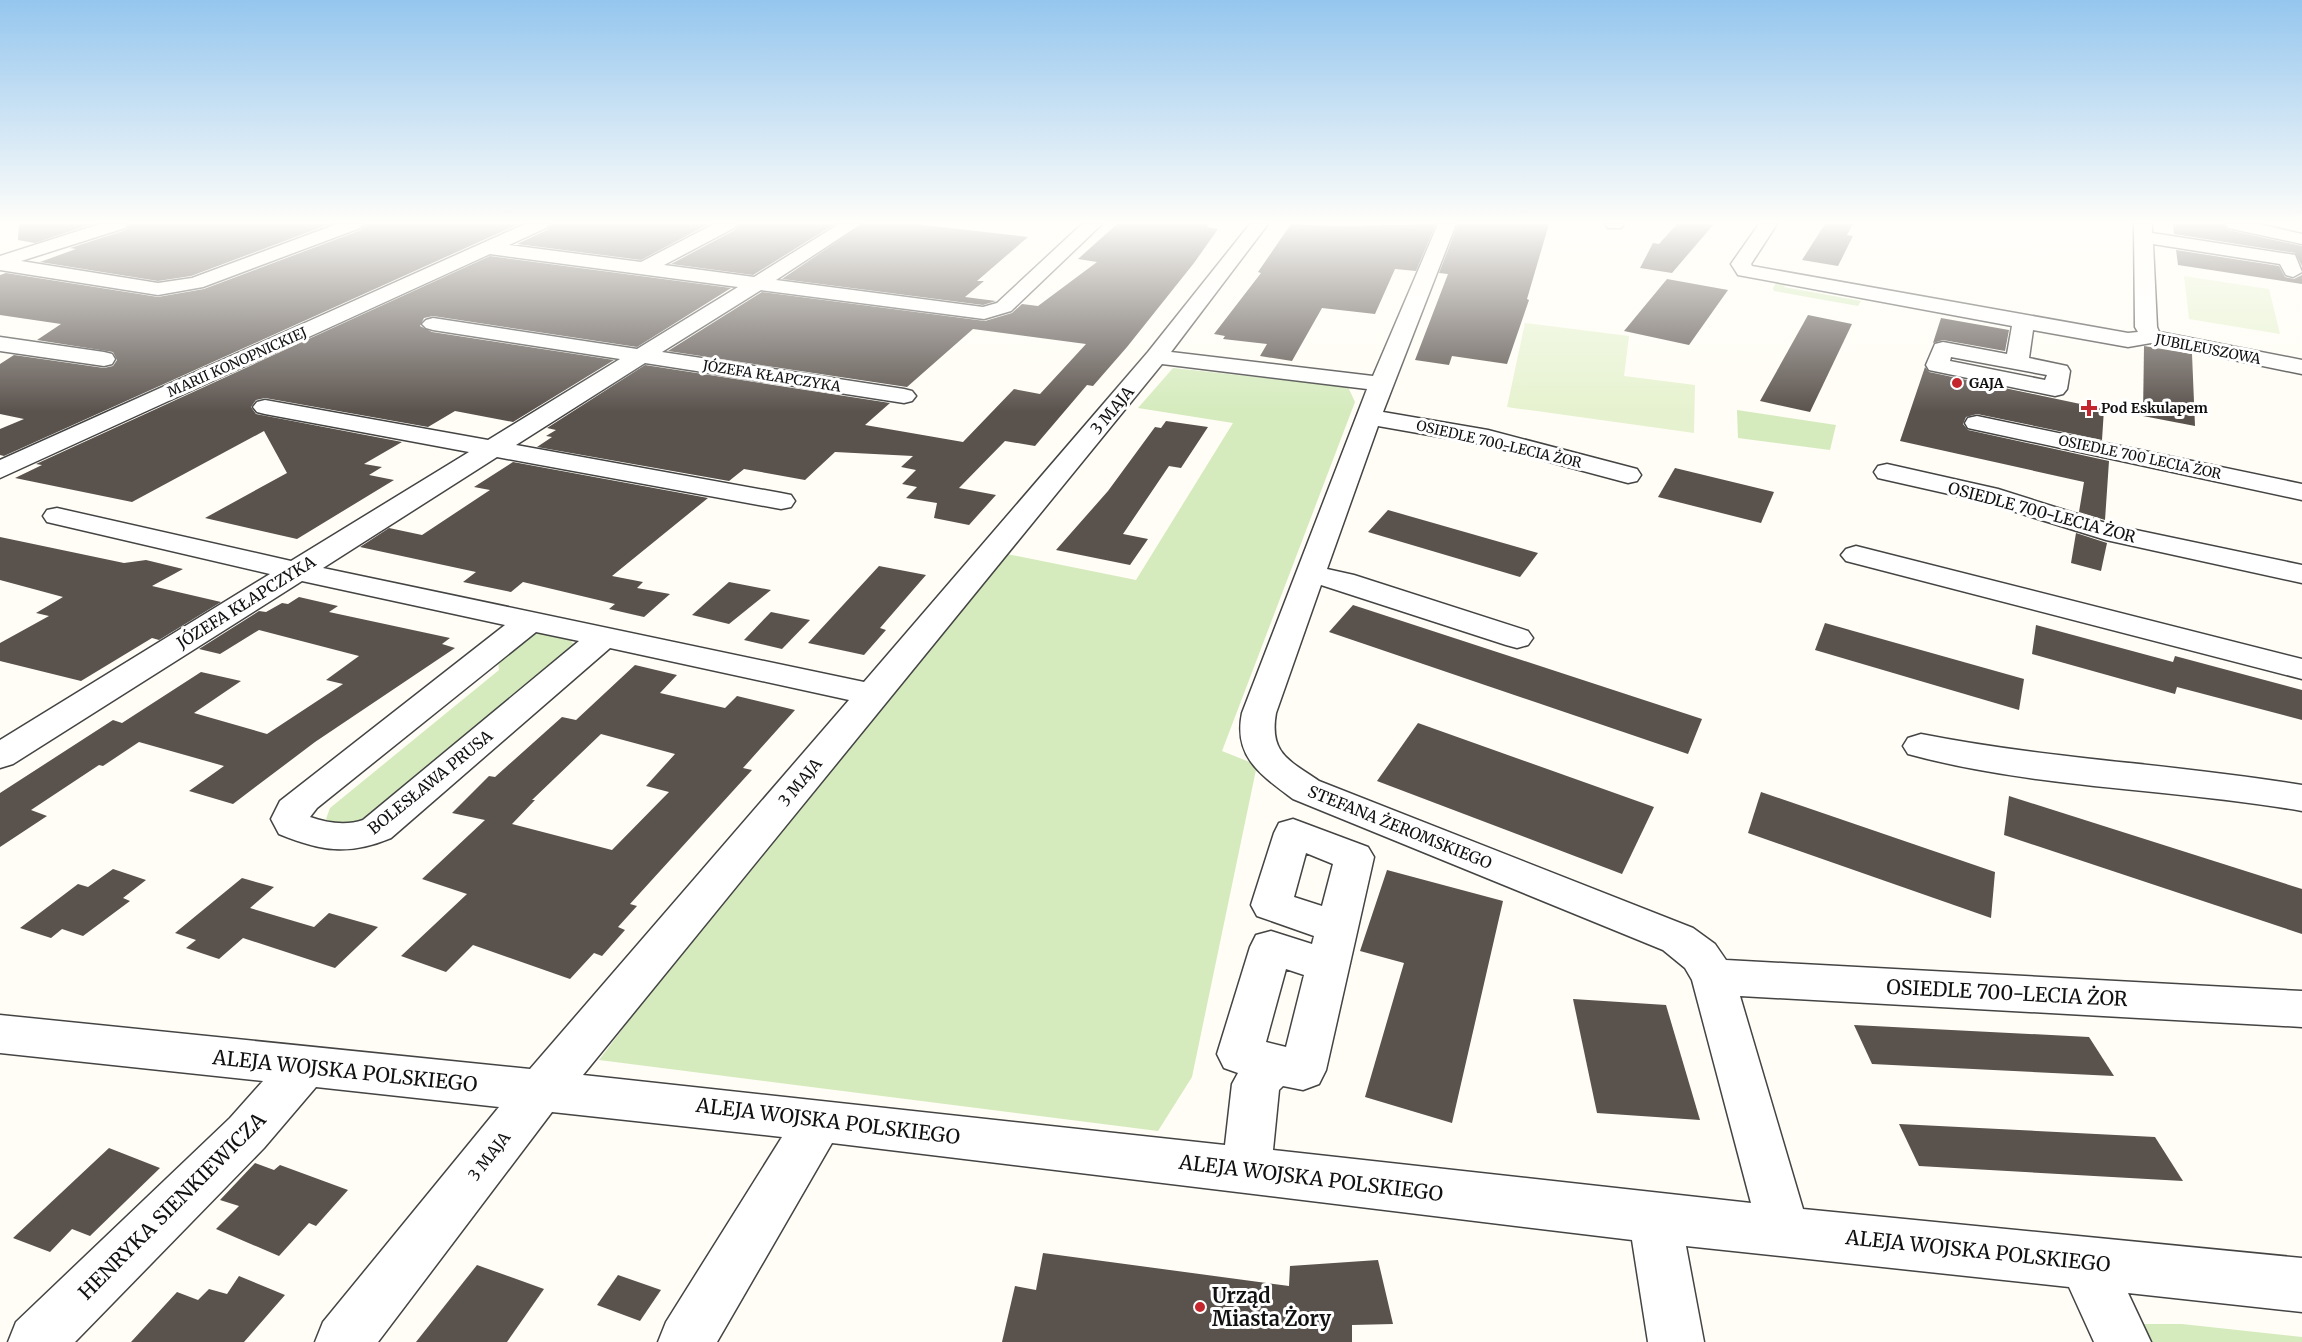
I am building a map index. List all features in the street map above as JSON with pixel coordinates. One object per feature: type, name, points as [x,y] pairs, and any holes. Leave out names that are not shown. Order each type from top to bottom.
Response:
[{"type":"street","points":[[144,287],[158,289],[176,287]]},
{"type":"street","name":"MARII KONOPNICKIEJ","points":[[0,470],[403,287]]},
{"type":"street","name":"JÓZEFA KŁAPCZYKA","points":[[8,744],[297,571],[752,287]]},
{"type":"street","points":[[768,287],[973,313],[994,311],[1004,307],[1026,287]]},
{"type":"street","name":"3 MAJA","points":[[343,1342],[540,1092],[1156,357],[1210,287]]},
{"type":"street","name":"STEFANA ŻEROMSKIEGO","points":[[1421,287],[1368,417],[1259,713],[1256,733],[1261,749],[1273,766],[1306,790],[1678,939],[1700,956],[1713,977],[1784,1231]]},
{"type":"street","name":"JUBILEUSZOWA","points":[[1830,287],[2120,339],[2151,337],[2302,367]]},
{"type":"street","points":[[2145,287],[2146,327],[2151,337]]},
{"type":"street","points":[[2017,363],[2023,322]]},
{"type":"street","name":"JÓZEFA KŁAPCZYKA","points":[[433,324],[904,396]]},
{"type":"street","points":[[0,344],[104,359]]},
{"type":"street","points":[[1156,357],[1381,384]]},
{"type":"street","points":[[265,407],[781,501]]},
{"type":"street","name":"OSIEDLE 700-LECIA ŻOR","points":[[1368,417],[1488,438],[1628,475]]},
{"type":"street","name":"OSIEDLE 700 LECIA ŻOR","points":[[1977,423],[2302,492]]},
{"type":"street","name":"OSIEDLE 700-LECIA ŻOR","points":[[1887,472],[1988,495],[2106,532],[2302,574]]},
{"type":"street","points":[[57,516],[297,571],[874,695]]},
{"type":"street","points":[[1856,555],[2302,669]]},
{"type":"street","points":[[1311,574],[1343,581],[1517,638]]},
{"type":"street","name":"BOLESŁAWA PRUSA","points":[[530,621],[304,800],[293,810],[290,819],[293,825],[331,838],[355,837],[376,829],[603,637]]},
{"type":"street","points":[[1921,746],[1974,758],[2129,775],[2302,798]]},
{"type":"street","points":[[1271,947],[1332,947],[1303,1070],[1273,1064],[1240,1054],[1271,947]]},
{"type":"street","name":"OSIEDLE 700-LECIA ŻOR","points":[[1713,977],[2302,1009]]},
{"type":"street","name":"ALEJA WOJSKA POLSKIEGO","points":[[0,1034],[540,1092],[613,1097],[1655,1218],[2302,1285]]},
{"type":"street","points":[[1245,1171],[1253,1125],[1256,1084],[1273,1064]]},
{"type":"street","name":"HENRYKA SIENKIEWICZA","points":[[36,1342],[247,1133],[305,1067]]},
{"type":"street","points":[[686,1342],[819,1120]]},
{"type":"street","points":[[1655,1218],[1676,1342]]},
{"type":"street","points":[[2085,1262],[2123,1342]]},
{"type":"green space","points":[[1784,287],[1861,301],[1858,306],[1774,291],[1773,288]]},
{"type":"green space","points":[[2185,287],[2253,287],[2269,289],[2280,334],[2189,319]]},
{"type":"green space","points":[[1525,323],[1629,336],[1624,376],[1695,385],[1694,433],[1507,407]]},
{"type":"green space","points":[[1173,368],[1348,387],[1355,402],[1222,751],[1257,765],[1192,1077],[1158,1131],[599,1060],[814,776],[919,649],[929,650],[1007,554],[1136,580],[1233,423],[1138,408]]},
{"type":"green space","points":[[1737,410],[1836,425],[1830,450],[1738,438]]},
{"type":"green space","points":[[546,632],[565,637],[574,645],[364,825],[328,824],[326,819],[330,808],[499,670],[497,654],[531,634]]},
{"type":"green space","points":[[2134,1324],[2182,1324],[2302,1337],[2302,1342],[2142,1342]]},
{"type":"building","points":[[0,287],[92,287],[158,297],[210,287],[380,287],[4,456],[0,455],[0,429],[24,419],[0,414],[0,364],[14,355],[104,368],[113,366],[117,360],[113,352],[37,340],[61,324],[0,315]]},
{"type":"building","points":[[423,287],[731,288],[637,347],[433,316],[424,318],[420,326],[432,332],[614,360],[513,422],[455,411],[428,427],[265,398],[256,400],[251,407],[256,414],[402,442],[364,464],[382,467],[369,475],[394,480],[297,539],[205,518],[287,473],[264,431],[132,502],[15,478],[42,465],[36,464]]},
{"type":"building","points":[[841,287],[977,287],[965,297],[996,301],[983,305]]},
{"type":"building","points":[[1064,287],[1175,287],[1093,386],[1087,385],[1035,446],[1005,441],[959,488],[996,495],[969,525],[934,518],[937,503],[906,498],[917,487],[902,484],[916,470],[901,467],[913,456],[835,452],[805,480],[744,469],[729,481],[537,447],[552,437],[546,436],[556,430],[547,428],[645,365],[890,403],[865,425],[963,442],[1014,389],[1040,394],[1086,344],[973,329],[907,387],[668,351],[762,292],[985,321],[1012,313],[1022,304],[1038,306]]},
{"type":"building","points":[[1251,287],[1387,287],[1375,314],[1322,308],[1292,361],[1260,356],[1267,344],[1223,339],[1225,336],[1214,334]]},
{"type":"building","points":[[1443,287],[1531,287],[1527,299],[1529,300],[1507,364],[1452,356],[1449,365],[1415,360]]},
{"type":"building","points":[[1661,287],[1709,287],[1728,290],[1689,345],[1624,331]]},
{"type":"building","points":[[1808,315],[1852,324],[1810,412],[1760,401]]},
{"type":"building","points":[[1941,318],[2009,330],[2005,351],[1943,340],[1933,343]]},
{"type":"building","points":[[2144,346],[2192,354],[2195,426],[2143,416]]},
{"type":"building","points":[[1925,367],[1929,372],[2104,409],[2102,440],[1977,414],[1966,417],[1963,424],[1968,430],[2109,461],[2105,520],[2079,512],[2084,482],[1900,441]]},
{"type":"building","points":[[1166,421],[1208,427],[1181,468],[1169,466],[1123,534],[1148,539],[1130,565],[1056,550],[1108,491],[1155,427],[1161,428]]},
{"type":"building","points":[[513,462],[708,498],[612,576],[643,582],[637,588],[670,594],[644,617],[609,609],[615,604],[523,582],[511,592],[463,582],[476,572],[360,547],[389,528],[422,535],[490,490],[474,487]]},
{"type":"building","points":[[1675,468],[1774,492],[1761,523],[1658,497]]},
{"type":"building","points":[[1388,510],[1538,553],[1520,577],[1368,532]]},
{"type":"building","points":[[2076,533],[2107,543],[2101,571],[2071,563]]},
{"type":"building","points":[[0,537],[124,563],[146,560],[183,569],[152,586],[221,602],[159,640],[152,638],[81,681],[0,661],[0,643],[49,616],[36,613],[63,597],[0,580]]},
{"type":"building","points":[[879,566],[926,575],[880,628],[886,630],[864,655],[808,643]]},
{"type":"building","points":[[729,582],[771,590],[729,624],[692,615]]},
{"type":"building","points":[[299,597],[338,606],[329,612],[450,638],[442,644],[455,648],[315,742],[233,804],[189,791],[224,766],[139,742],[103,766],[99,765],[31,810],[47,816],[0,847],[0,793],[113,720],[122,723],[201,672],[241,681],[194,713],[267,734],[343,684],[326,680],[359,656],[259,630],[220,654],[199,649],[259,611],[266,612],[282,603],[288,604]]},
{"type":"building","points":[[1353,605],[1702,719],[1688,754],[1329,632]]},
{"type":"building","points":[[771,612],[810,620],[782,649],[744,640]]},
{"type":"building","points":[[1825,623],[2024,679],[2019,710],[1815,650]]},
{"type":"building","points":[[2036,625],[2173,662],[2175,656],[2302,690],[2302,720],[2177,687],[2175,694],[2032,654]]},
{"type":"building","points":[[635,665],[677,675],[660,693],[725,708],[737,696],[795,710],[743,768],[752,770],[630,904],[637,906],[618,927],[625,930],[602,956],[594,953],[570,979],[473,945],[446,972],[401,956],[467,894],[422,879],[485,820],[452,813],[489,776],[495,777],[562,717],[576,720]],"holes":[[[601,734],[675,754],[646,786],[669,792],[612,850],[512,824],[535,800],[532,800]]]},
{"type":"building","points":[[1418,723],[1654,807],[1622,874],[1377,781]]},
{"type":"building","points":[[1761,792],[1995,872],[1991,918],[1748,833]]},
{"type":"building","points":[[2009,796],[2302,889],[2302,934],[2004,835]]},
{"type":"building","points":[[113,869],[146,880],[123,898],[130,901],[83,936],[62,929],[51,938],[20,928],[78,884],[88,887]]},
{"type":"building","points":[[1387,870],[1503,901],[1452,1123],[1365,1097],[1404,963],[1360,951]]},
{"type":"building","points":[[242,878],[274,887],[250,908],[314,927],[329,913],[378,927],[335,968],[243,938],[219,959],[186,948],[196,940],[175,933]]},
{"type":"building","points":[[1573,999],[1666,1005],[1700,1120],[1597,1113]]},
{"type":"building","points":[[1854,1025],[2089,1037],[2114,1076],[1872,1064]]},
{"type":"building","points":[[1899,1124],[2155,1137],[2183,1181],[1919,1166]]},
{"type":"building","points":[[109,1148],[160,1168],[90,1236],[72,1229],[50,1252],[13,1238]]},
{"type":"building","points":[[255,1163],[274,1170],[280,1165],[348,1190],[316,1226],[309,1223],[279,1256],[216,1229],[239,1206],[220,1200]]},
{"type":"building","name":"Urząd Miasta Żory","points":[[1043,1253],[1289,1286],[1290,1266],[1378,1260],[1393,1324],[1352,1325],[1352,1342],[1002,1342],[1015,1286],[1036,1290]]},
{"type":"building","points":[[477,1265],[544,1289],[507,1342],[416,1342]]},
{"type":"building","points":[[618,1275],[661,1290],[640,1321],[597,1305]]},
{"type":"building","points":[[239,1276],[285,1295],[244,1342],[131,1342],[177,1292],[198,1300],[209,1289],[227,1294]]},
{"type":"place","name":"GAJA","points":[[1957,383]]},
{"type":"place","name":"Pod Eskulapem","points":[[2089,408]]},
{"type":"place","name":"Urząd Miasta Żory","points":[[1200,1307]]}]
